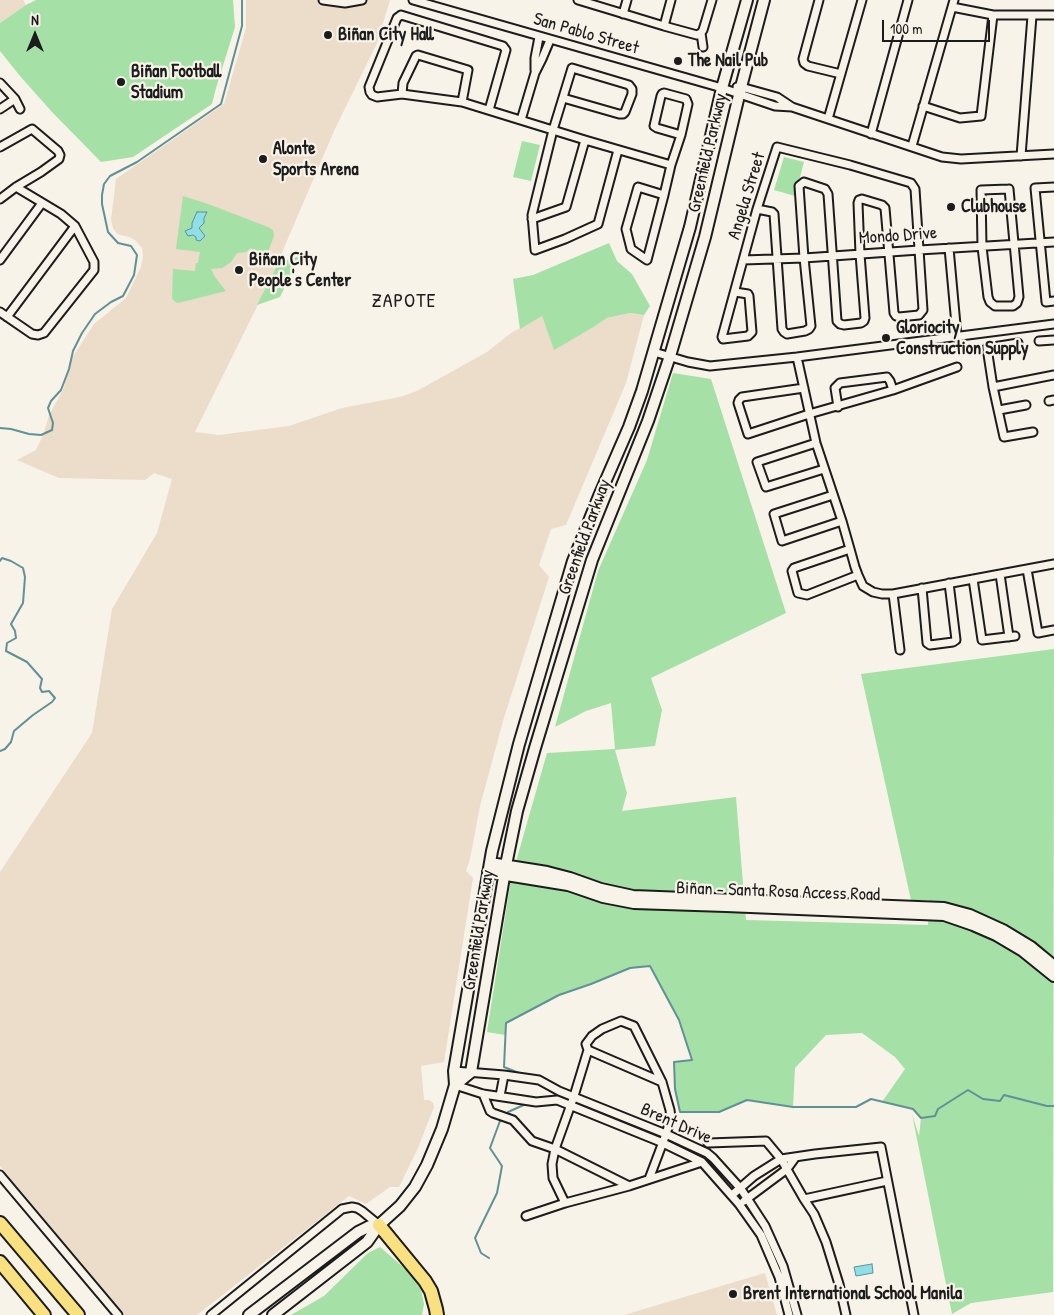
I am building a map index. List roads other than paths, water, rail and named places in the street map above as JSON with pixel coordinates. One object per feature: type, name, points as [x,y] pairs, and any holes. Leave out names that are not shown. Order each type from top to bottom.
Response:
[{"type":"highway","points":[[0,1223],[78,1315]]},
{"type":"highway","points":[[379,1225],[431,1291],[437,1315]]},
{"type":"highway","points":[[0,1262],[44,1315]]},
{"type":"highway","points":[[428,1315],[431,1308],[431,1291]]},
{"type":"main road","name":"Greenfield Parkway","points":[[273,1315],[367,1242],[379,1225],[408,1197],[421,1177],[440,1135],[455,1085],[454,1071],[489,868],[519,744],[573,561],[642,391],[654,352],[690,227],[722,88],[747,0]]},
{"type":"main road","name":"Greenfield Parkway","points":[[471,1072],[505,870],[517,811],[534,748],[592,560],[658,395],[670,356],[704,237],[764,0]]},
{"type":"main road","points":[[616,458],[630,464]]},
{"type":"main road","name":"Biñan - Santa Rosa Access Road","points":[[489,868],[547,872],[601,889],[634,896],[944,912],[970,915],[1003,930],[1031,947],[1054,966]]},
{"type":"main road","name":"Biñan - Santa Rosa Access Road","points":[[944,912],[996,935],[1023,952],[1054,976]]},
{"type":"main road","points":[[463,1014],[483,1004]]},
{"type":"main road","points":[[455,1085],[471,1072]]},
{"type":"main road","name":"Greenfield Parkway","points":[[249,1315],[358,1232],[370,1226],[379,1225]]},
{"type":"street","points":[[324,0],[345,3],[362,0]]},
{"type":"street","name":"San Pablo Street","points":[[413,0],[722,88],[740,90],[776,106],[792,106],[942,157],[961,159],[1054,154]]},
{"type":"street","points":[[578,0],[697,35],[701,33]]},
{"type":"street","points":[[623,14],[627,0]]},
{"type":"street","points":[[664,26],[671,0]]},
{"type":"street","points":[[703,47],[701,33],[712,0]]},
{"type":"street","points":[[819,0],[803,59],[804,63],[808,66],[841,74]]},
{"type":"street","points":[[828,119],[862,0]]},
{"type":"street","points":[[871,134],[908,0]]},
{"type":"street","points":[[912,146],[953,4],[993,14],[1054,15]]},
{"type":"street","points":[[923,106],[960,118],[981,116],[993,14]]},
{"type":"street","points":[[490,110],[506,50],[503,46],[401,15],[397,18],[369,87],[372,95],[377,97],[402,94],[462,102],[672,165]]},
{"type":"street","points":[[1020,156],[1032,16]]},
{"type":"street","points":[[521,120],[534,73],[539,36]]},
{"type":"street","points":[[534,73],[550,40]]},
{"type":"street","points":[[402,94],[402,83],[418,55],[468,70],[462,102]]},
{"type":"street","points":[[563,98],[623,114],[632,94],[632,89],[629,85],[572,68],[553,130],[532,215],[536,250],[598,224],[618,150]]},
{"type":"street","points":[[0,83],[15,99],[20,109]]},
{"type":"street","points":[[664,194],[638,187],[626,229],[631,249],[647,260],[664,194],[680,135],[688,104],[686,99],[664,93],[661,96],[654,126],[680,135]]},
{"type":"street","points":[[0,109],[15,99]]},
{"type":"street","points":[[0,148],[32,129],[58,150],[60,155],[58,159],[41,172],[0,199]]},
{"type":"street","points":[[532,219],[566,207],[585,140]]},
{"type":"street","name":"Angela Street","points":[[735,292],[748,294],[749,296],[752,332],[748,336],[723,339],[722,337],[757,209],[777,147],[911,183],[915,189],[919,250]]},
{"type":"street","points":[[757,209],[774,214],[782,329],[787,334],[806,331],[811,326],[799,186],[804,182],[827,191],[838,321],[840,324],[861,323],[865,318],[860,254],[859,200],[862,199],[884,206],[894,313],[899,317],[919,315],[924,310],[919,250]]},
{"type":"street","points":[[0,312],[32,334],[44,333],[94,270],[94,262],[75,226],[61,214],[16,187]]},
{"type":"street","points":[[1054,187],[1034,188],[1046,302],[1054,301]]},
{"type":"street","points":[[981,190],[1009,190],[1019,297],[1017,303],[1013,306],[994,306],[990,302],[982,247],[981,190]]},
{"type":"street","points":[[0,260],[42,203]]},
{"type":"street","points":[[7,317],[75,226]]},
{"type":"street","name":"Mondo Drive","points":[[743,260],[804,258],[1054,242]]},
{"type":"street","points":[[950,248],[957,336]]},
{"type":"street","points":[[654,352],[710,366],[797,357],[1054,324]]},
{"type":"street","points":[[1039,341],[1054,340]]},
{"type":"street","points":[[1018,343],[987,348],[993,388],[1004,437],[1033,432]]},
{"type":"street","points":[[797,357],[816,443],[858,575],[864,586],[872,592],[893,594],[1054,564]]},
{"type":"street","points":[[804,388],[742,397],[738,403],[748,434],[893,390],[958,367]]},
{"type":"street","points":[[993,388],[1054,375]]},
{"type":"street","points":[[838,407],[835,388],[840,383],[887,377],[893,390]]},
{"type":"street","points":[[998,410],[1026,405]]},
{"type":"street","points":[[816,443],[757,462],[766,487],[824,469]]},
{"type":"street","points":[[833,495],[774,514],[782,541],[842,522]]},
{"type":"street","points":[[850,549],[794,568],[792,571],[798,593],[807,595],[858,575]]},
{"type":"street","points":[[1027,570],[1038,633],[1054,630]]},
{"type":"street","points":[[974,579],[982,640],[1012,636],[1000,574]]},
{"type":"street","points":[[922,588],[927,643],[930,645],[953,642],[956,640],[949,583]]},
{"type":"street","points":[[893,594],[900,650]]},
{"type":"street","points":[[565,1203],[553,1178],[552,1164],[555,1149],[588,1050],[586,1044],[592,1036],[602,1029],[622,1021],[634,1026],[662,1082],[670,1110],[671,1118],[649,1179]]},
{"type":"street","points":[[588,1050],[662,1082]]},
{"type":"street","name":"Brent Drive","points":[[454,1071],[539,1080],[559,1091],[666,1134],[713,1158],[741,1189],[764,1226],[783,1266],[792,1312]]},
{"type":"street","points":[[500,1096],[504,1075]]},
{"type":"street","name":"Brent Drive","points":[[455,1085],[483,1094],[536,1102],[556,1100],[663,1143],[702,1162],[732,1195],[761,1235],[792,1312]]},
{"type":"street","points":[[483,1094],[490,1111],[514,1120],[532,1141],[555,1149],[629,1186]]},
{"type":"street","points":[[708,1143],[766,1142],[781,1159],[814,1214],[826,1242],[846,1315]]},
{"type":"street","points":[[732,1195],[754,1176],[781,1159],[881,1147],[914,1315]]},
{"type":"street","points":[[739,1204],[787,1169],[795,1158]]},
{"type":"street","points":[[526,1216],[565,1203],[629,1186],[702,1162]]},
{"type":"street","points":[[0,1175],[118,1315]]},
{"type":"street","points":[[804,1199],[887,1181]]},
{"type":"street","points":[[211,1315],[342,1209],[357,1208],[379,1225]]},
{"type":"water","points":[[197,212],[207,212],[204,223],[199,228],[205,236],[200,241],[196,240],[196,237],[193,235],[188,236],[185,231],[192,228]]},
{"type":"water","points":[[872,1264],[873,1273],[856,1276],[854,1267]]},
{"type":"waterway","points":[[0,428],[41,435],[52,430],[53,423],[48,408],[51,401],[61,390],[73,351],[82,333],[95,314],[123,296],[134,275],[137,255],[131,246],[118,243],[108,232],[102,204],[104,184],[110,176],[137,162],[221,104],[242,26],[242,0]]},
{"type":"waterway","points":[[0,561],[2,558],[23,568],[25,577],[23,603],[11,624],[16,638],[7,643],[6,651],[27,662],[42,679],[40,688],[42,692],[49,691],[55,698],[14,731],[11,742],[5,749],[0,751]]},
{"type":"waterway","points":[[524,1075],[504,1067],[506,1023],[559,995],[630,968],[650,966],[679,1020],[692,1060],[674,1062],[675,1089],[680,1112],[719,1112],[747,1100],[793,1107],[856,1107],[871,1099],[913,1109],[921,1118],[935,1116],[938,1109],[968,1090],[983,1099],[1000,1101],[1004,1095],[1047,1106],[1054,1106]]},
{"type":"waterway","points":[[508,1112],[526,1104]]},
{"type":"waterway","points":[[489,1258],[481,1253],[475,1238],[497,1193],[502,1166],[490,1148],[500,1121]]},
{"type":"place","name":"Biñan City Hall","points":[[328,35]]},
{"type":"place","name":"The Nail Pub","points":[[678,61]]},
{"type":"place","name":"Biñan Football Stadium","points":[[121,82]]},
{"type":"place","name":"Alonte Sports Arena","points":[[263,159]]},
{"type":"place","name":"Clubhouse","points":[[951,207]]},
{"type":"place","name":"Biñan City People's Center","points":[[239,270]]},
{"type":"place","name":"Gloriocity Construction Supply","points":[[886,338]]},
{"type":"place","name":"Brent International School Manila","points":[[733,1294]]},
{"type":"district","name":"ZAPOTE","points":[[404,302]]}]
